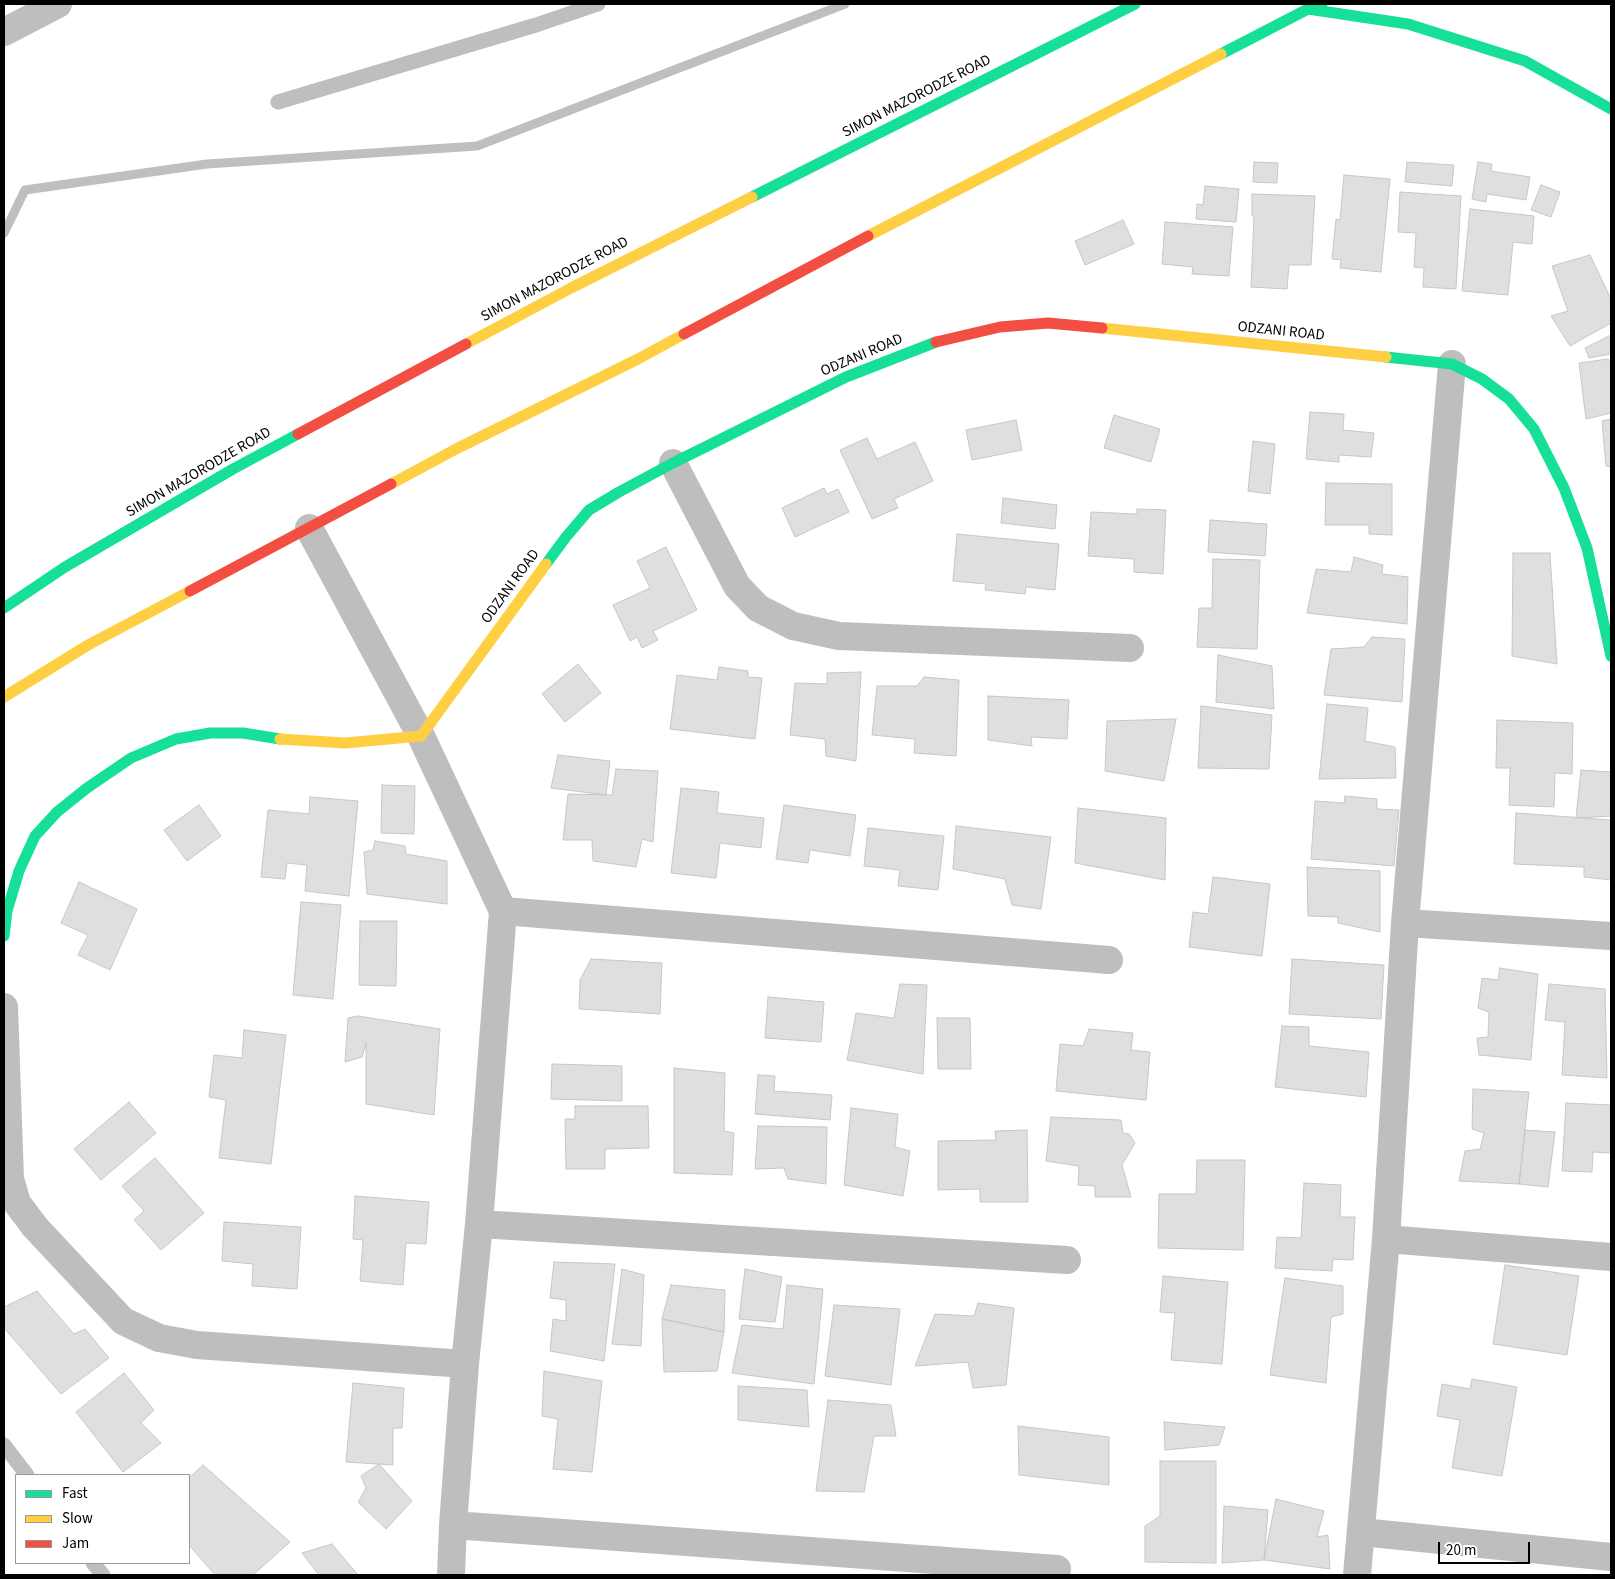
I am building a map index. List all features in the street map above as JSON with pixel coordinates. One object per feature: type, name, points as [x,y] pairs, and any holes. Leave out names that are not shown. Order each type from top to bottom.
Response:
[{"type":"main road","name":"SIMON MAZORODZE ROAD","points":[[4,608],[65,567],[233,470],[571,288],[1135,4]]},
{"type":"main road","points":[[4,697],[88,645],[456,449],[638,359],[807,267],[1308,8],[1322,4]]},
{"type":"main road","points":[[1308,8],[1408,24],[1525,61],[1611,110]]},
{"type":"main road","name":"ODZANI ROAD","points":[[421,736],[566,536],[589,510],[673,463],[846,377],[938,341],[1000,327],[1048,323],[1452,364]]},
{"type":"main road","points":[[1452,364],[1482,379],[1509,399],[1534,429],[1564,488],[1588,548],[1611,656]]},
{"type":"main road","points":[[4,936],[5,912],[19,871],[35,836],[57,812],[87,788],[131,758],[176,739],[210,732],[243,733],[291,741],[345,743],[421,736]]},
{"type":"street","points":[[4,32],[58,4]]},
{"type":"street","points":[[1357,1575],[1386,1238],[1405,923],[1452,364]]},
{"type":"street","points":[[673,463],[737,586],[758,608],[793,626],[839,636],[1130,648]]},
{"type":"street","points":[[309,528],[421,736],[503,911],[479,1224],[465,1364],[453,1525],[452,1575]]},
{"type":"street","points":[[503,911],[1109,960]]},
{"type":"street","points":[[1405,923],[1611,936]]},
{"type":"street","points":[[4,1007],[10,1179],[18,1203],[35,1227],[123,1321],[159,1338],[197,1345],[465,1364]]},
{"type":"street","points":[[479,1224],[1067,1260]]},
{"type":"street","points":[[1386,1238],[1611,1257]]},
{"type":"street","points":[[453,1525],[1056,1569]]},
{"type":"street","points":[[1361,1532],[1611,1557]]},
{"type":"lane","points":[[278,102],[536,25],[598,4]]},
{"type":"lane","points":[[4,1445],[26,1474]]},
{"type":"lane","points":[[94,1564],[103,1575]]},
{"type":"building","points":[[1254,162],[1278,163],[1277,183],[1253,182]]},
{"type":"building","points":[[1407,162],[1454,165],[1452,186],[1405,182]]},
{"type":"building","points":[[1478,162],[1492,164],[1491,171],[1530,177],[1526,200],[1487,194],[1486,202],[1472,199]]},
{"type":"building","points":[[1344,175],[1390,179],[1381,272],[1340,268],[1341,260],[1332,259],[1336,219],[1340,220]]},
{"type":"building","points":[[1541,185],[1560,192],[1551,217],[1531,210]]},
{"type":"building","points":[[1205,186],[1239,189],[1236,222],[1196,219],[1197,204],[1203,205]]},
{"type":"building","points":[[1400,192],[1461,196],[1456,289],[1423,287],[1424,268],[1414,267],[1416,233],[1398,232]]},
{"type":"building","points":[[1252,194],[1315,196],[1311,265],[1289,265],[1287,289],[1251,287],[1254,216],[1252,216]]},
{"type":"building","points":[[1470,209],[1534,216],[1532,244],[1513,242],[1508,295],[1462,291]]},
{"type":"building","points":[[1123,220],[1134,244],[1085,265],[1075,241]]},
{"type":"building","points":[[1165,222],[1233,227],[1229,276],[1192,274],[1193,267],[1162,264]]},
{"type":"building","points":[[1590,255],[1611,299],[1611,323],[1570,346],[1551,316],[1568,311],[1552,266]]},
{"type":"building","points":[[1611,335],[1611,354],[1589,358],[1585,348]]},
{"type":"building","points":[[1608,359],[1611,362],[1611,413],[1586,419],[1579,363]]},
{"type":"building","points":[[1310,412],[1344,414],[1343,430],[1374,433],[1371,457],[1339,455],[1339,462],[1306,459]]},
{"type":"building","points":[[1114,415],[1160,429],[1151,462],[1104,448]]},
{"type":"building","points":[[1611,419],[1611,467],[1606,466],[1602,421]]},
{"type":"building","points":[[1016,420],[1022,450],[972,460],[966,430]]},
{"type":"building","points":[[867,438],[877,459],[915,442],[933,481],[894,499],[898,508],[872,519],[840,450]]},
{"type":"building","points":[[1253,441],[1275,444],[1270,494],[1248,491]]},
{"type":"building","points":[[1326,483],[1392,484],[1392,535],[1369,534],[1369,525],[1325,525]]},
{"type":"building","points":[[824,488],[827,494],[838,489],[849,512],[795,537],[782,508]]},
{"type":"building","points":[[1003,498],[1057,505],[1055,529],[1001,523]]},
{"type":"building","points":[[1137,509],[1166,510],[1163,574],[1134,572],[1134,559],[1088,556],[1091,512],[1137,514]]},
{"type":"building","points":[[1210,520],[1267,524],[1265,556],[1208,552]]},
{"type":"building","points":[[957,534],[1059,544],[1055,590],[1026,587],[1025,594],[985,590],[986,584],[953,581]]},
{"type":"building","points":[[666,547],[697,610],[653,631],[658,640],[642,648],[637,637],[630,641],[613,605],[650,588],[637,561]]},
{"type":"building","points":[[1513,553],[1550,553],[1557,664],[1512,656]]},
{"type":"building","points":[[1354,557],[1383,565],[1382,574],[1408,577],[1407,624],[1307,613],[1316,569],[1351,572]]},
{"type":"building","points":[[1213,559],[1260,560],[1257,649],[1197,647],[1199,608],[1212,608]]},
{"type":"building","points":[[1372,637],[1405,639],[1402,702],[1324,695],[1331,649],[1364,647]]},
{"type":"building","points":[[1218,655],[1272,666],[1274,709],[1216,702]]},
{"type":"building","points":[[578,664],[601,693],[565,722],[542,694]]},
{"type":"building","points":[[719,667],[748,671],[748,677],[762,678],[755,739],[670,729],[677,675],[717,680]]},
{"type":"building","points":[[861,672],[856,761],[826,756],[825,739],[790,735],[795,683],[827,684],[827,673]]},
{"type":"building","points":[[924,677],[959,680],[956,756],[914,753],[915,739],[872,735],[877,686],[917,686]]},
{"type":"building","points":[[988,696],[1069,700],[1067,739],[1031,737],[1032,746],[988,740]]},
{"type":"building","points":[[1327,704],[1368,708],[1365,741],[1395,747],[1396,778],[1319,779]]},
{"type":"building","points":[[1201,706],[1272,715],[1269,769],[1198,768]]},
{"type":"building","points":[[1176,719],[1164,781],[1105,771],[1107,721]]},
{"type":"building","points":[[1497,720],[1573,723],[1572,774],[1555,773],[1554,807],[1509,805],[1510,768],[1496,768]]},
{"type":"building","points":[[558,755],[610,761],[606,795],[551,788]]},
{"type":"building","points":[[616,769],[658,771],[653,842],[642,839],[636,867],[593,861],[592,840],[563,840],[568,794],[612,795]]},
{"type":"building","points":[[1581,770],[1611,772],[1611,816],[1576,818]]},
{"type":"building","points":[[382,785],[415,786],[414,834],[381,833]]},
{"type":"building","points":[[681,788],[719,792],[717,813],[764,818],[761,848],[720,843],[716,878],[671,873]]},
{"type":"building","points":[[1345,796],[1377,799],[1377,809],[1399,810],[1394,866],[1311,859],[1315,801],[1344,803]]},
{"type":"building","points":[[310,797],[358,801],[349,896],[305,891],[307,865],[287,863],[285,879],[261,877],[268,810],[309,814]]},
{"type":"building","points":[[199,805],[221,836],[187,861],[164,830]]},
{"type":"building","points":[[784,805],[856,815],[850,856],[810,850],[808,863],[776,859]]},
{"type":"building","points":[[1078,808],[1166,818],[1165,880],[1075,863]]},
{"type":"building","points":[[1516,813],[1611,820],[1611,880],[1584,877],[1584,867],[1514,864]]},
{"type":"building","points":[[956,826],[1051,837],[1041,909],[1012,905],[1005,879],[953,869]]},
{"type":"building","points":[[868,828],[944,836],[938,890],[898,886],[900,870],[864,866]]},
{"type":"building","points":[[375,841],[405,846],[406,854],[447,861],[447,904],[367,894],[364,852],[373,850]]},
{"type":"building","points":[[1307,867],[1380,871],[1380,932],[1338,923],[1338,917],[1308,916]]},
{"type":"building","points":[[1213,877],[1270,884],[1262,956],[1189,947],[1193,912],[1208,914]]},
{"type":"building","points":[[79,882],[137,909],[110,970],[78,955],[88,935],[61,923]]},
{"type":"building","points":[[301,902],[341,905],[333,999],[293,995]]},
{"type":"building","points":[[360,921],[397,921],[396,986],[359,985]]},
{"type":"building","points":[[591,959],[662,963],[660,1014],[579,1009],[580,980]]},
{"type":"building","points":[[1292,959],[1384,965],[1381,1019],[1289,1014]]},
{"type":"building","points":[[1500,968],[1538,974],[1531,1060],[1479,1055],[1477,1038],[1488,1037],[1489,1012],[1478,1008],[1482,978],[1498,980]]},
{"type":"building","points":[[900,984],[927,985],[923,1074],[847,1060],[856,1013],[894,1018]]},
{"type":"building","points":[[1549,984],[1605,989],[1607,1078],[1562,1075],[1565,1022],[1545,1020]]},
{"type":"building","points":[[768,997],[824,1002],[821,1042],[765,1038]]},
{"type":"building","points":[[358,1016],[440,1029],[434,1115],[366,1104],[366,1043],[362,1057],[345,1062],[348,1018]]},
{"type":"building","points":[[937,1018],[970,1018],[971,1069],[938,1069]]},
{"type":"building","points":[[1282,1026],[1309,1027],[1309,1046],[1369,1052],[1366,1097],[1275,1087]]},
{"type":"building","points":[[1089,1029],[1133,1033],[1131,1050],[1150,1052],[1146,1100],[1056,1091],[1060,1044],[1083,1046]]},
{"type":"building","points":[[244,1030],[286,1035],[271,1164],[219,1158],[226,1100],[209,1097],[214,1055],[242,1058]]},
{"type":"building","points":[[552,1064],[622,1066],[622,1101],[551,1099]]},
{"type":"building","points":[[674,1068],[725,1073],[724,1131],[734,1133],[732,1175],[674,1173]]},
{"type":"building","points":[[758,1075],[775,1076],[774,1091],[832,1095],[830,1120],[755,1114]]},
{"type":"building","points":[[1473,1089],[1529,1092],[1519,1184],[1459,1181],[1465,1151],[1480,1149],[1484,1133],[1472,1129]]},
{"type":"building","points":[[129,1102],[156,1133],[101,1180],[74,1149]]},
{"type":"building","points":[[1566,1103],[1611,1105],[1611,1153],[1593,1152],[1592,1172],[1562,1171]]},
{"type":"building","points":[[575,1106],[648,1106],[649,1148],[605,1149],[605,1169],[566,1169],[565,1119],[575,1119]]},
{"type":"building","points":[[851,1108],[898,1114],[895,1147],[910,1151],[903,1196],[844,1185]]},
{"type":"building","points":[[1051,1117],[1121,1120],[1123,1133],[1129,1134],[1135,1143],[1122,1165],[1131,1197],[1095,1197],[1095,1186],[1078,1185],[1079,1166],[1046,1161]]},
{"type":"building","points":[[758,1126],[827,1127],[826,1184],[788,1179],[784,1168],[755,1169]]},
{"type":"building","points":[[1027,1130],[1028,1202],[980,1202],[980,1189],[938,1190],[938,1141],[996,1140],[995,1131]]},
{"type":"building","points":[[1525,1130],[1555,1132],[1548,1187],[1519,1184]]},
{"type":"building","points":[[155,1158],[204,1213],[161,1250],[134,1220],[144,1211],[122,1186]]},
{"type":"building","points":[[1197,1160],[1245,1160],[1243,1250],[1158,1248],[1159,1194],[1196,1194]]},
{"type":"building","points":[[1304,1183],[1341,1185],[1340,1217],[1355,1217],[1353,1260],[1333,1259],[1332,1271],[1275,1268],[1277,1237],[1301,1238]]},
{"type":"building","points":[[355,1196],[429,1202],[426,1244],[406,1243],[403,1285],[360,1281],[363,1240],[353,1239]]},
{"type":"building","points":[[224,1222],[301,1227],[297,1289],[252,1286],[253,1264],[222,1261]]},
{"type":"building","points":[[554,1262],[615,1264],[604,1361],[550,1351],[553,1319],[566,1321],[566,1300],[550,1298]]},
{"type":"building","points":[[1505,1265],[1579,1276],[1567,1355],[1493,1344]]},
{"type":"building","points":[[622,1269],[644,1275],[641,1346],[612,1344]]},
{"type":"building","points":[[745,1269],[782,1277],[775,1322],[739,1319]]},
{"type":"building","points":[[1163,1276],[1228,1282],[1222,1364],[1171,1360],[1175,1313],[1160,1312]]},
{"type":"building","points":[[1285,1278],[1343,1286],[1343,1314],[1331,1317],[1326,1383],[1270,1375]]},
{"type":"building","points":[[671,1285],[725,1290],[724,1332],[662,1319]]},
{"type":"building","points":[[787,1285],[823,1289],[814,1384],[732,1373],[742,1325],[783,1329]]},
{"type":"building","points":[[37,1291],[74,1334],[85,1329],[109,1358],[61,1394],[4,1328],[4,1307]]},
{"type":"building","points":[[978,1303],[1014,1308],[1006,1385],[973,1388],[968,1362],[915,1366],[935,1314],[974,1316]]},
{"type":"building","points":[[834,1305],[900,1309],[891,1385],[825,1376]]},
{"type":"building","points":[[662,1319],[724,1332],[717,1371],[664,1372]]},
{"type":"building","points":[[544,1371],[602,1381],[592,1472],[553,1469],[558,1419],[542,1416]]},
{"type":"building","points":[[124,1373],[154,1410],[141,1423],[161,1443],[123,1472],[76,1412]]},
{"type":"building","points":[[1472,1379],[1517,1387],[1502,1476],[1452,1468],[1460,1420],[1437,1416],[1442,1384],[1470,1389]]},
{"type":"building","points":[[353,1383],[404,1388],[402,1428],[393,1428],[393,1465],[346,1462]]},
{"type":"building","points":[[738,1386],[807,1390],[809,1427],[738,1420]]},
{"type":"building","points":[[828,1400],[891,1405],[896,1436],[874,1436],[864,1492],[816,1491]]},
{"type":"building","points":[[1164,1422],[1225,1427],[1219,1445],[1165,1450]]},
{"type":"building","points":[[1018,1426],[1109,1437],[1109,1485],[1019,1475]]},
{"type":"building","points":[[1160,1461],[1216,1461],[1216,1563],[1145,1562],[1145,1526],[1160,1516]]},
{"type":"building","points":[[379,1464],[412,1501],[386,1529],[358,1502],[366,1488],[361,1476]]},
{"type":"building","points":[[203,1465],[290,1542],[253,1575],[215,1575],[190,1546],[190,1477]]},
{"type":"building","points":[[1276,1499],[1324,1511],[1317,1537],[1328,1535],[1330,1569],[1264,1560]]},
{"type":"building","points":[[1224,1506],[1268,1510],[1264,1560],[1222,1563]]},
{"type":"building","points":[[332,1544],[358,1575],[319,1575],[302,1553]]},
{"type":"waterway","points":[[4,233],[25,190],[207,164],[477,146],[845,4]]},
{"type":"traffic: fast","points":[[752,197],[1135,4]]},
{"type":"traffic: fast","points":[[1221,54],[1308,9],[1322,4]]},
{"type":"traffic: fast","points":[[1308,9],[1408,24],[1525,61],[1611,109]]},
{"type":"traffic: fast","points":[[546,564],[589,510],[619,492],[846,377],[936,342]]},
{"type":"traffic: fast","points":[[1386,357],[1452,364],[1482,379],[1509,399],[1534,429],[1564,488],[1587,548],[1611,656]]},
{"type":"traffic: fast","points":[[4,608],[65,567],[233,469],[298,434]]},
{"type":"traffic: fast","points":[[4,936],[7,911],[19,871],[35,836],[57,812],[87,788],[131,758],[176,739],[210,733],[243,733],[280,739]]},
{"type":"traffic: slow","points":[[868,236],[1221,54]]},
{"type":"traffic: slow","points":[[466,344],[571,288],[752,197]]},
{"type":"traffic: slow","points":[[1102,328],[1386,357]]},
{"type":"traffic: slow","points":[[391,484],[456,449],[638,359],[684,334]]},
{"type":"traffic: slow","points":[[280,739],[345,743],[421,736],[546,564]]},
{"type":"traffic: slow","points":[[4,697],[88,645],[190,591]]},
{"type":"traffic: jam","points":[[684,334],[868,236]]},
{"type":"traffic: jam","points":[[936,342],[1000,327],[1048,323],[1102,328]]},
{"type":"traffic: jam","points":[[298,434],[466,344]]},
{"type":"traffic: jam","points":[[190,591],[391,484]]}]
